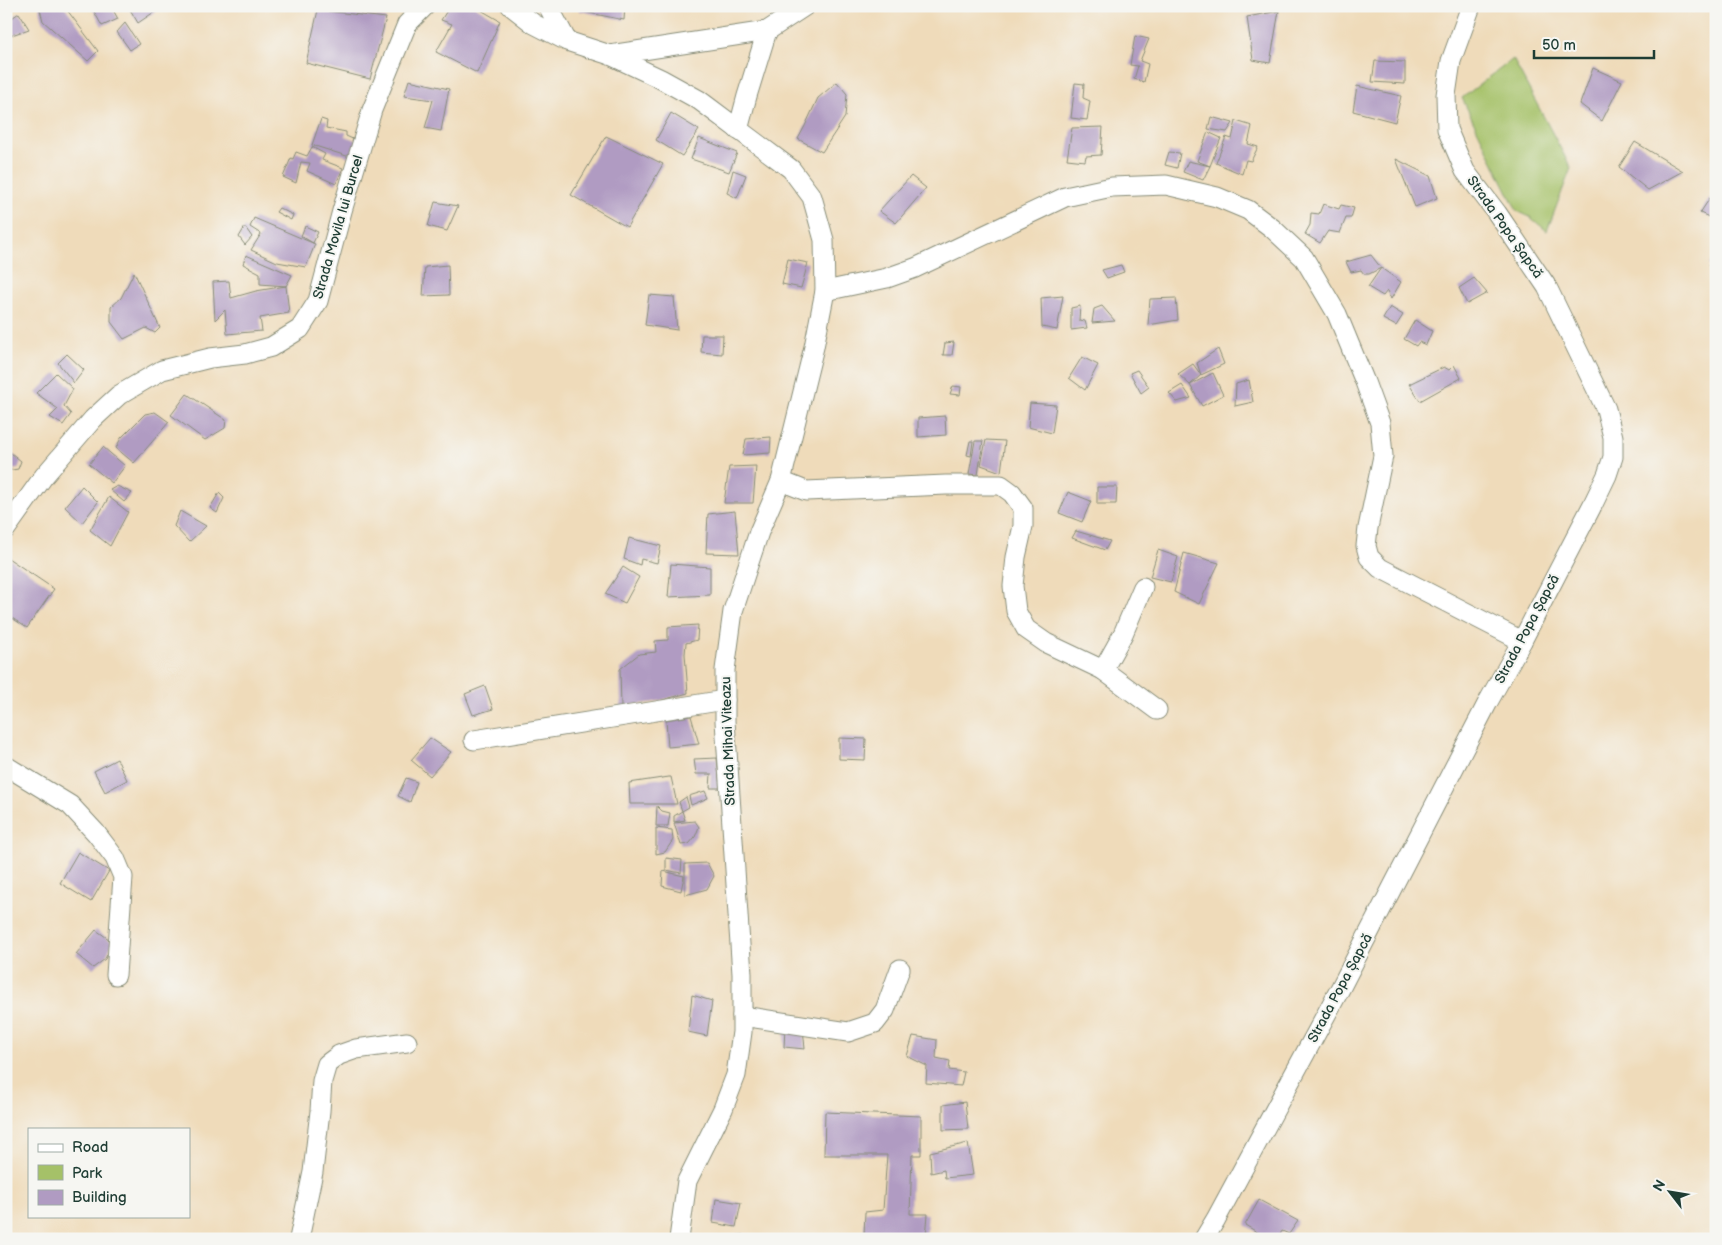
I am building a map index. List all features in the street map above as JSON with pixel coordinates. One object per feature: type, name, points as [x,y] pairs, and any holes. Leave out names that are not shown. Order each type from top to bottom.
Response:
[{"type":"street","name":"Strada Movila lui Burcel","points":[[6,529],[44,476],[93,419],[119,395],[162,370],[210,358],[245,354],[271,347],[300,329],[318,301],[372,110],[410,15],[425,6]]},
{"type":"street","name":"Strada Mihai Viteazu","points":[[511,6],[534,24],[567,41],[610,54],[699,100],[791,169],[812,197],[824,240],[825,291],[814,347],[781,481],[759,532],[733,611],[725,670],[725,721],[742,974],[742,1032],[736,1075],[723,1109],[687,1182],[680,1239]]},
{"type":"street","points":[[548,6],[567,41]]},
{"type":"street","points":[[610,54],[767,32],[805,6]]},
{"type":"street","name":"Strada Popa Șapcă","points":[[1204,1239],[1341,987],[1488,702],[1522,641],[1607,475],[1613,457],[1613,437],[1606,409],[1547,287],[1466,171],[1447,129],[1446,95],[1451,61],[1471,6]]},
{"type":"street","points":[[738,130],[767,32]]},
{"type":"street","points":[[825,291],[887,278],[914,268],[1065,197],[1112,187],[1166,185],[1217,197],[1248,210],[1272,228],[1304,258],[1337,314],[1380,423],[1383,456],[1368,528],[1366,546],[1369,557],[1380,568],[1522,641]]},
{"type":"street","points":[[781,481],[806,491],[946,485],[1001,485],[1012,493],[1023,508],[1023,526],[1016,557],[1013,586],[1016,611],[1026,629],[1046,643],[1103,670],[1157,710]]},
{"type":"street","points":[[1103,670],[1124,634],[1143,587]]},
{"type":"street","points":[[474,740],[725,700]]},
{"type":"street","points":[[6,766],[70,804],[115,858],[123,877],[116,975]]},
{"type":"street","points":[[742,1016],[848,1032],[875,1023],[885,1010],[900,969]]},
{"type":"street","points":[[298,1239],[313,1172],[322,1081],[327,1064],[339,1055],[356,1049],[407,1042]]},
{"type":"green space","points":[[1513,59],[1571,168],[1547,231],[1530,217],[1517,211],[1462,98]]},
{"type":"building","points":[[39,6],[64,6],[98,51],[88,61],[43,21]]},
{"type":"building","points":[[91,6],[111,6],[118,19],[102,26]]},
{"type":"building","points":[[128,6],[163,6],[138,23]]},
{"type":"building","points":[[450,6],[474,6],[500,21],[477,73],[436,52],[452,24],[441,20]]},
{"type":"building","points":[[579,6],[625,6],[624,20],[580,11]]},
{"type":"building","points":[[318,10],[386,18],[370,79],[306,63]]},
{"type":"building","points":[[1279,11],[1270,63],[1253,60],[1247,17]]},
{"type":"building","points":[[19,13],[29,29],[9,36],[6,33],[6,22]]},
{"type":"building","points":[[125,23],[139,44],[130,50],[117,32]]},
{"type":"building","points":[[1135,36],[1149,39],[1140,61],[1148,64],[1144,82],[1134,79],[1138,66],[1130,65]]},
{"type":"building","points":[[1375,61],[1405,62],[1405,84],[1372,82]]},
{"type":"building","points":[[1593,68],[1622,81],[1602,121],[1580,104]]},
{"type":"building","points":[[409,80],[449,89],[441,131],[425,128],[433,100],[404,96]]},
{"type":"building","points":[[837,82],[847,94],[845,117],[822,152],[798,139],[818,98]]},
{"type":"building","points":[[1075,83],[1084,84],[1083,98],[1090,101],[1087,120],[1071,118]]},
{"type":"building","points":[[1357,86],[1401,96],[1395,122],[1353,111]]},
{"type":"building","points":[[671,113],[699,130],[682,156],[656,140]]},
{"type":"building","points":[[1211,117],[1233,123],[1227,132],[1208,129]]},
{"type":"building","points":[[321,119],[327,121],[326,128],[346,132],[346,136],[357,141],[353,158],[312,145]]},
{"type":"building","points":[[1236,121],[1252,126],[1248,144],[1258,147],[1251,161],[1246,160],[1242,174],[1216,163],[1226,137],[1232,139]]},
{"type":"building","points":[[1103,127],[1101,155],[1086,156],[1085,161],[1067,159],[1072,128]]},
{"type":"building","points":[[1208,132],[1221,138],[1210,166],[1197,161]]},
{"type":"building","points":[[606,136],[663,164],[627,227],[571,195]]},
{"type":"building","points":[[699,138],[737,153],[729,172],[691,159]]},
{"type":"building","points":[[1635,142],[1683,171],[1648,190],[1619,167]]},
{"type":"building","points":[[312,147],[325,154],[322,160],[343,168],[336,184],[307,171],[310,163],[301,162],[296,183],[283,177],[291,158],[293,159],[296,152],[307,156]]},
{"type":"building","points":[[1169,152],[1180,153],[1177,168],[1165,165]]},
{"type":"building","points":[[1396,159],[1430,176],[1437,198],[1415,207]]},
{"type":"building","points":[[1188,161],[1210,166],[1203,180],[1183,172]]},
{"type":"building","points":[[733,170],[746,175],[737,198],[727,193]]},
{"type":"building","points":[[911,176],[926,188],[896,223],[879,211]]},
{"type":"building","points":[[1710,198],[1716,200],[1716,220],[1700,213]]},
{"type":"building","points":[[435,202],[458,206],[447,231],[428,226]]},
{"type":"building","points":[[1323,204],[1339,209],[1341,205],[1354,208],[1351,218],[1346,218],[1340,233],[1328,231],[1320,243],[1305,234],[1310,225],[1311,213],[1319,214]]},
{"type":"building","points":[[279,208],[293,215],[291,220],[276,212]]},
{"type":"building","points":[[254,218],[315,244],[306,267],[277,262],[251,250],[261,234],[250,227]]},
{"type":"building","points":[[305,226],[318,232],[313,243],[301,236]]},
{"type":"building","points":[[245,227],[252,237],[245,245],[239,237]]},
{"type":"building","points":[[246,255],[292,275],[286,286],[260,284],[260,273],[243,264]]},
{"type":"building","points":[[1371,255],[1381,268],[1369,274],[1364,274],[1361,270],[1351,272],[1346,262]]},
{"type":"building","points":[[1716,255],[1716,268],[1709,265]]},
{"type":"building","points":[[788,259],[808,263],[801,288],[782,284]]},
{"type":"building","points":[[448,265],[449,295],[423,296],[425,267]]},
{"type":"building","points":[[1121,265],[1124,272],[1107,278],[1102,270]]},
{"type":"building","points":[[1381,268],[1401,282],[1391,299],[1387,291],[1383,296],[1368,287]]},
{"type":"building","points":[[134,272],[160,328],[155,333],[146,328],[124,339],[111,322],[111,307],[121,298]]},
{"type":"building","points":[[1474,278],[1487,293],[1467,304],[1459,288]]},
{"type":"building","points":[[229,281],[231,298],[256,291],[286,286],[289,313],[260,318],[262,331],[227,334],[225,310],[215,320],[213,282]]},
{"type":"building","points":[[649,295],[674,297],[677,330],[645,325]]},
{"type":"building","points":[[1063,296],[1057,330],[1042,327],[1041,298]]},
{"type":"building","points":[[1176,298],[1178,320],[1148,325],[1150,299]]},
{"type":"building","points":[[1080,306],[1079,320],[1085,321],[1087,328],[1071,330],[1071,308]]},
{"type":"building","points":[[1102,306],[1115,321],[1092,323],[1094,309]]},
{"type":"building","points":[[1390,307],[1403,315],[1396,326],[1383,319]]},
{"type":"building","points":[[1415,320],[1432,331],[1426,345],[1419,342],[1416,346],[1404,339]]},
{"type":"building","points":[[702,335],[723,335],[722,354],[701,352]]},
{"type":"building","points":[[954,342],[952,355],[943,355],[945,343]]},
{"type":"building","points":[[1218,349],[1224,364],[1201,375],[1197,363]]},
{"type":"building","points":[[67,354],[84,370],[74,383],[58,363]]},
{"type":"building","points":[[1082,357],[1098,365],[1085,390],[1069,378]]},
{"type":"building","points":[[1193,364],[1201,375],[1190,385],[1178,374]]},
{"type":"building","points":[[1454,365],[1461,378],[1420,401],[1409,384],[1444,367],[1449,370]]},
{"type":"building","points":[[1137,370],[1149,387],[1141,393],[1130,373]]},
{"type":"building","points":[[56,373],[73,389],[64,406],[71,414],[63,425],[50,417],[58,409],[36,393]]},
{"type":"building","points":[[1213,373],[1223,395],[1202,406],[1190,385]]},
{"type":"building","points":[[1249,380],[1253,402],[1235,406],[1236,384]]},
{"type":"building","points":[[1182,385],[1191,398],[1177,402],[1169,393]]},
{"type":"building","points":[[953,386],[961,387],[960,395],[950,394]]},
{"type":"building","points":[[187,394],[226,420],[225,428],[205,440],[171,415]]},
{"type":"building","points":[[1030,403],[1056,405],[1052,433],[1028,427]]},
{"type":"building","points":[[155,412],[169,422],[134,463],[116,448],[121,438],[145,414]]},
{"type":"building","points":[[945,416],[946,435],[918,437],[918,418]]},
{"type":"building","points":[[771,437],[770,453],[743,455],[746,439]]},
{"type":"building","points":[[986,440],[1005,441],[1001,472],[981,465]]},
{"type":"building","points":[[970,441],[973,441],[971,456],[967,455]]},
{"type":"building","points":[[975,441],[983,441],[978,475],[969,474]]},
{"type":"building","points":[[103,447],[125,466],[112,483],[89,464]]},
{"type":"building","points":[[6,449],[21,461],[18,469],[6,471]]},
{"type":"building","points":[[756,466],[753,503],[724,503],[729,467]]},
{"type":"building","points":[[82,486],[98,502],[82,523],[65,507]]},
{"type":"building","points":[[117,486],[132,493],[124,502],[110,490]]},
{"type":"building","points":[[1097,487],[1117,487],[1116,504],[1097,504]]},
{"type":"building","points":[[1068,492],[1091,501],[1082,522],[1059,513]]},
{"type":"building","points":[[219,493],[224,498],[217,513],[210,508]]},
{"type":"building","points":[[109,497],[128,512],[110,546],[90,530]]},
{"type":"building","points":[[180,511],[206,526],[189,542],[174,526]]},
{"type":"building","points":[[735,511],[739,554],[706,553],[708,514]]},
{"type":"building","points":[[1076,531],[1110,541],[1105,550],[1072,538]]},
{"type":"building","points":[[629,538],[661,546],[657,563],[641,559],[640,565],[624,559]]},
{"type":"building","points":[[1158,550],[1178,557],[1171,582],[1150,577]]},
{"type":"building","points":[[1184,553],[1219,563],[1199,604],[1174,592]]},
{"type":"building","points":[[8,558],[54,589],[27,628],[6,614],[6,560]]},
{"type":"building","points":[[671,564],[710,567],[710,595],[668,597]]},
{"type":"building","points":[[623,567],[639,577],[625,603],[605,594]]},
{"type":"building","points":[[698,625],[697,640],[686,643],[688,693],[655,702],[621,707],[620,669],[639,654],[656,652],[655,641],[668,640],[668,627]]},
{"type":"building","points":[[485,686],[493,709],[473,715],[465,694]]},
{"type":"building","points":[[691,716],[699,744],[668,747],[666,720]]},
{"type":"building","points":[[430,738],[451,752],[430,776],[411,760]]},
{"type":"building","points":[[839,738],[866,739],[865,760],[839,759]]},
{"type":"building","points":[[717,758],[720,788],[710,788],[711,774],[696,774],[694,759]]},
{"type":"building","points":[[117,759],[127,780],[105,792],[94,771]]},
{"type":"building","points":[[671,777],[677,804],[630,804],[629,783]]},
{"type":"building","points":[[406,778],[417,782],[410,802],[398,796]]},
{"type":"building","points":[[705,791],[708,798],[691,805],[689,796]]},
{"type":"building","points":[[686,797],[689,807],[682,811],[679,802]]},
{"type":"building","points":[[657,806],[662,811],[670,813],[668,826],[656,826]]},
{"type":"building","points":[[682,811],[685,820],[674,822],[674,816]]},
{"type":"building","points":[[695,821],[699,827],[695,837],[689,844],[681,845],[674,823]]},
{"type":"building","points":[[656,828],[672,830],[673,840],[665,852],[656,854]]},
{"type":"building","points":[[78,852],[109,871],[91,902],[60,883]]},
{"type":"building","points":[[666,858],[682,860],[681,873],[666,870]]},
{"type":"building","points":[[707,863],[714,876],[707,889],[685,895],[685,864]]},
{"type":"building","points":[[663,871],[684,876],[681,891],[662,886]]},
{"type":"building","points":[[96,930],[113,942],[105,959],[93,968],[76,954]]},
{"type":"building","points":[[692,995],[712,1001],[707,1036],[688,1032]]},
{"type":"building","points":[[785,1028],[803,1028],[805,1049],[784,1047]]},
{"type":"building","points":[[913,1036],[937,1040],[936,1058],[950,1061],[949,1070],[964,1072],[961,1086],[926,1083],[927,1066],[907,1056]]},
{"type":"building","points":[[965,1102],[968,1129],[943,1130],[943,1105]]},
{"type":"building","points":[[825,1112],[921,1116],[921,1155],[912,1155],[910,1214],[928,1214],[926,1237],[912,1236],[912,1239],[885,1239],[884,1236],[864,1235],[865,1212],[883,1210],[887,1155],[824,1155]]},
{"type":"building","points":[[968,1143],[973,1175],[945,1178],[944,1170],[931,1173],[930,1152]]},
{"type":"building","points":[[716,1199],[741,1203],[736,1227],[713,1223]]},
{"type":"building","points":[[1259,1200],[1298,1221],[1289,1234],[1282,1231],[1277,1239],[1269,1239],[1245,1225]]},
{"type":"building","points":[[743,1235],[743,1239],[716,1239],[716,1237]]}]
